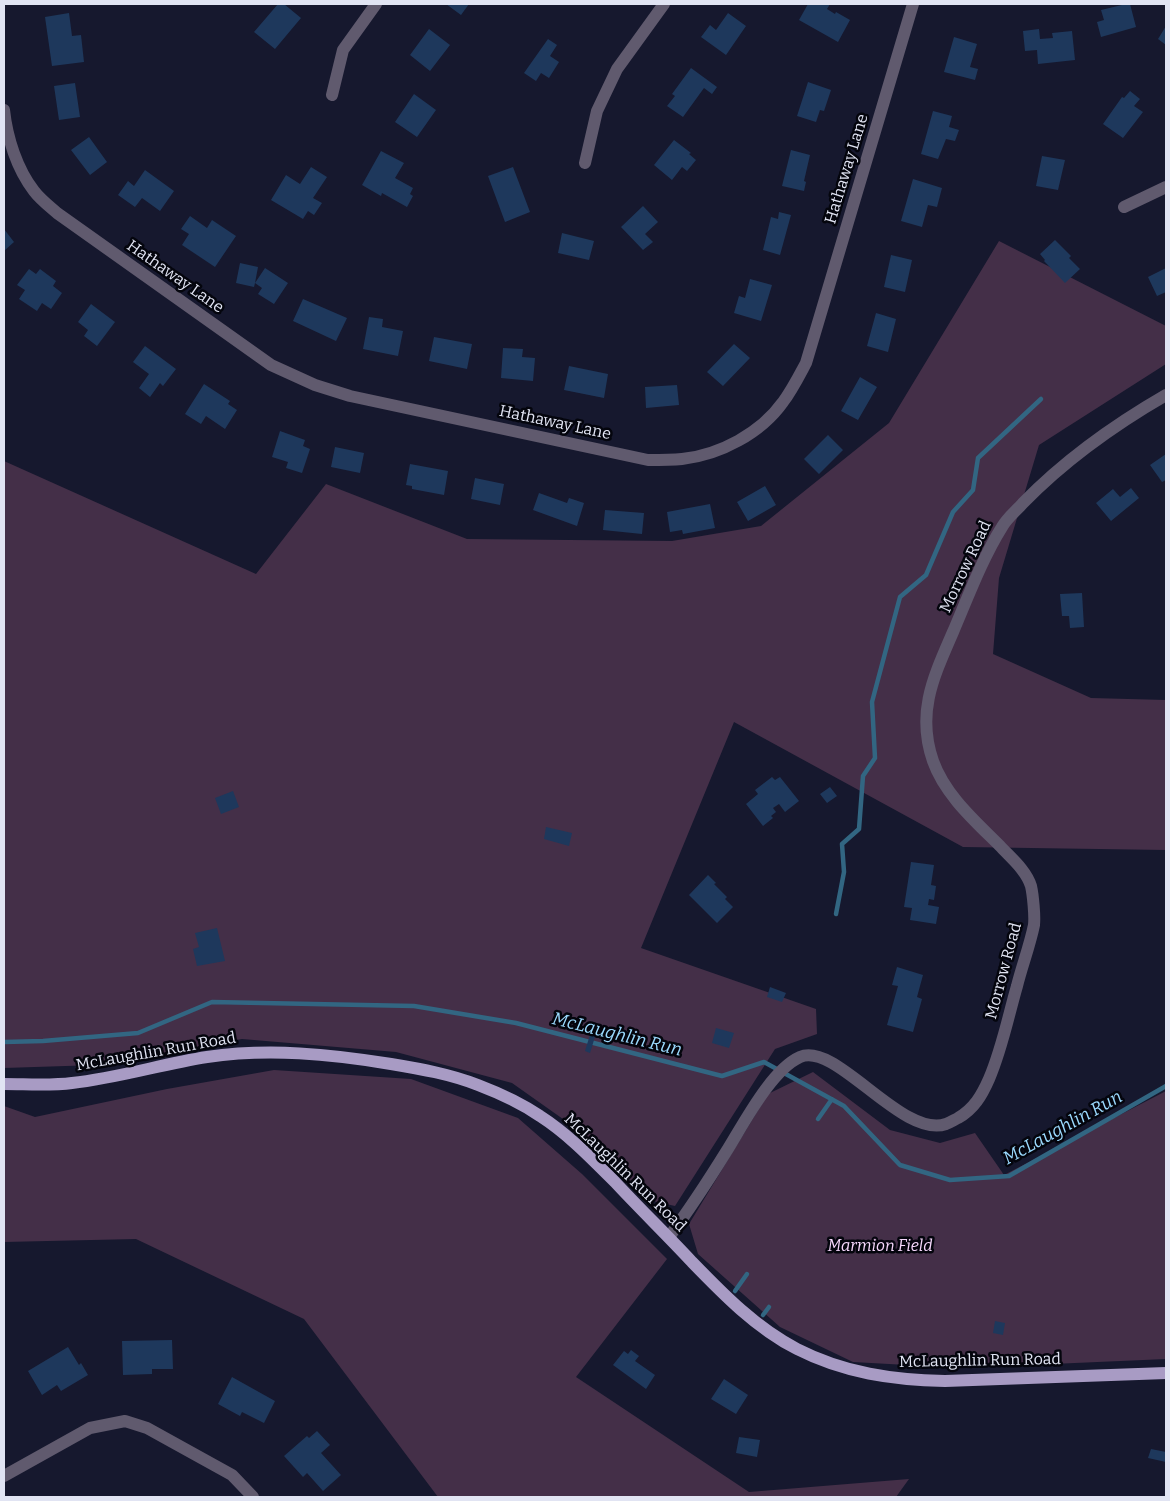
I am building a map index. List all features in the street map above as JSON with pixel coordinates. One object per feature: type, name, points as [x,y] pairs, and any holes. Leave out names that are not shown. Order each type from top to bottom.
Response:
[{"type":"main road","name":"McLaughlin Run Road","points":[[4,1084],[71,1084],[135,1073],[206,1057],[262,1052],[301,1053],[370,1060],[446,1075],[500,1094],[538,1114],[560,1130],[584,1151],[727,1297],[768,1332],[795,1348],[837,1366],[862,1373],[910,1380],[1166,1373]]},
{"type":"street","points":[[332,95],[343,50],[376,4]]},
{"type":"street","points":[[585,163],[597,111],[617,69],[664,4]]},
{"type":"street","name":"Hathaway Lane","points":[[4,110],[6,129],[20,168],[34,192],[57,213],[271,365],[315,385],[350,396],[648,460],[683,459],[712,453],[744,438],[767,420],[783,404],[806,363],[913,4]]},
{"type":"street","points":[[1124,207],[1166,188]]},
{"type":"street","name":"Morrow Road","points":[[669,1238],[690,1209],[751,1110],[774,1079],[802,1056],[818,1056],[834,1064],[903,1114],[919,1121],[938,1125],[946,1124],[967,1113],[978,1100],[996,1059],[1029,944],[1034,922],[1032,895],[1031,886],[1020,866],[965,810],[947,788],[934,762],[927,735],[926,710],[935,674],[982,566],[1003,525],[1036,491],[1076,456],[1137,412],[1166,395]]},
{"type":"street","points":[[4,1476],[90,1428],[125,1421],[147,1428],[232,1475],[253,1497]]},
{"type":"green space","points":[[999,241],[1166,326],[1166,364],[1039,445],[999,578],[993,654],[1091,698],[1166,700],[1166,850],[963,847],[734,722],[641,948],[816,1009],[817,1034],[775,1049],[675,1206],[644,1199],[570,1124],[512,1083],[396,1052],[242,1039],[97,1065],[4,1068],[4,461],[256,574],[326,484],[467,539],[672,541],[761,526],[889,423]]},
{"type":"green space","points":[[274,1070],[411,1079],[518,1118],[582,1174],[667,1259],[576,1377],[749,1492],[909,1479],[896,1497],[438,1497],[304,1319],[136,1239],[4,1242],[4,1106],[35,1117],[167,1089]]},
{"type":"green space","name":"Marmion Field","points":[[813,1072],[890,1130],[940,1143],[975,1133],[1004,1175],[1166,1091],[1166,1359],[961,1368],[853,1362],[780,1327],[698,1254],[689,1224],[768,1094]]},
{"type":"building","points":[[278,4],[284,4],[301,18],[275,49],[254,32]]},
{"type":"building","points":[[446,4],[469,4],[461,15]]},
{"type":"building","points":[[808,4],[830,4],[827,9],[850,20],[838,42],[799,20]]},
{"type":"building","points":[[1130,4],[1136,27],[1101,37],[1097,22],[1104,20],[1101,10]]},
{"type":"building","points":[[69,13],[72,36],[81,35],[84,62],[52,66],[45,17]]},
{"type":"building","points":[[728,13],[746,26],[726,55],[701,37],[710,25],[716,30]]},
{"type":"building","points":[[1166,26],[1166,45],[1158,39]]},
{"type":"building","points":[[429,29],[450,45],[430,71],[410,55]]},
{"type":"building","points":[[1039,29],[1040,39],[1053,38],[1052,33],[1072,31],[1075,60],[1038,64],[1037,50],[1025,51],[1023,31]]},
{"type":"building","points":[[954,37],[977,44],[970,67],[978,69],[975,80],[944,72]]},
{"type":"building","points":[[548,39],[557,45],[550,56],[559,62],[549,78],[541,73],[536,81],[524,73]]},
{"type":"building","points":[[691,68],[717,87],[712,94],[704,88],[683,117],[667,106],[675,96],[672,94]]},
{"type":"building","points":[[808,82],[831,90],[824,111],[820,110],[816,122],[797,116]]},
{"type":"building","points":[[75,83],[80,117],[59,120],[54,86]]},
{"type":"building","points":[[1130,91],[1140,99],[1134,106],[1143,112],[1123,138],[1103,124],[1122,97],[1124,98]]},
{"type":"building","points":[[414,94],[436,110],[417,137],[395,122]]},
{"type":"building","points":[[933,111],[952,116],[949,127],[959,130],[955,141],[946,139],[938,159],[921,154]]},
{"type":"building","points":[[89,137],[107,162],[90,175],[71,150]]},
{"type":"building","points":[[674,140],[691,153],[689,154],[696,160],[687,171],[682,167],[672,180],[654,165]]},
{"type":"building","points":[[791,150],[810,155],[804,181],[806,182],[804,191],[782,186]]},
{"type":"building","points":[[381,151],[404,163],[395,178],[413,188],[410,194],[413,196],[407,207],[382,193],[381,196],[362,185]]},
{"type":"building","points":[[1042,156],[1065,160],[1058,190],[1036,186]]},
{"type":"building","points":[[311,167],[327,177],[313,198],[322,203],[314,215],[308,211],[303,219],[271,200],[286,175],[300,184]]},
{"type":"building","points":[[513,167],[530,212],[505,222],[488,176]]},
{"type":"building","points":[[145,170],[174,191],[160,211],[142,198],[135,207],[118,195],[128,181],[134,186]]},
{"type":"building","points":[[913,179],[942,188],[937,207],[928,205],[922,227],[901,221]]},
{"type":"building","points":[[643,206],[658,222],[645,234],[653,242],[643,250],[621,227]]},
{"type":"building","points":[[779,212],[791,215],[780,255],[763,250],[771,217],[778,219]]},
{"type":"building","points":[[190,216],[207,228],[212,220],[236,236],[215,267],[182,245],[189,234],[181,229]]},
{"type":"building","points":[[4,229],[14,242],[4,251]]},
{"type":"building","points":[[562,233],[594,241],[589,260],[558,253]]},
{"type":"building","points":[[1055,240],[1071,256],[1069,258],[1080,269],[1065,283],[1044,261],[1040,254]]},
{"type":"building","points":[[891,255],[912,260],[905,292],[884,287]]},
{"type":"building","points":[[240,263],[258,267],[254,287],[236,283]]},
{"type":"building","points":[[265,268],[288,283],[274,304],[258,294],[262,288],[255,283]]},
{"type":"building","points":[[1166,268],[1166,292],[1157,296],[1148,277]]},
{"type":"building","points":[[29,269],[36,274],[40,269],[56,281],[53,286],[62,293],[51,309],[42,303],[37,311],[19,299],[25,290],[17,285]]},
{"type":"building","points":[[750,279],[772,285],[761,321],[734,313],[739,296],[745,298]]},
{"type":"building","points":[[303,299],[347,318],[336,341],[293,321]]},
{"type":"building","points":[[91,304],[115,322],[97,346],[84,336],[88,330],[78,322]]},
{"type":"building","points":[[876,313],[896,319],[888,352],[867,346]]},
{"type":"building","points":[[369,317],[383,319],[382,327],[403,331],[398,356],[363,349]]},
{"type":"building","points":[[434,337],[472,344],[467,369],[429,361]]},
{"type":"building","points":[[734,344],[750,358],[723,386],[707,372]]},
{"type":"building","points":[[145,346],[176,369],[163,386],[160,383],[150,397],[139,388],[149,374],[133,362]]},
{"type":"building","points":[[503,348],[523,349],[522,357],[535,358],[533,381],[501,378]]},
{"type":"building","points":[[569,366],[608,374],[604,398],[564,390]]},
{"type":"building","points":[[860,377],[877,387],[858,420],[841,411]]},
{"type":"building","points":[[204,384],[230,401],[228,404],[237,410],[225,429],[206,416],[201,424],[185,414]]},
{"type":"building","points":[[677,385],[679,405],[646,408],[645,387]]},
{"type":"building","points":[[280,431],[305,440],[303,446],[310,449],[302,473],[286,468],[288,462],[272,457]]},
{"type":"building","points":[[828,435],[843,450],[819,474],[804,459]]},
{"type":"building","points":[[335,447],[364,453],[360,473],[331,467]]},
{"type":"building","points":[[1166,454],[1166,480],[1162,482],[1150,465]]},
{"type":"building","points":[[410,464],[448,471],[444,495],[412,489],[412,486],[406,485]]},
{"type":"building","points":[[475,478],[504,484],[500,505],[471,499]]},
{"type":"building","points":[[765,486],[776,505],[748,521],[737,502]]},
{"type":"building","points":[[1131,488],[1139,498],[1111,521],[1096,503],[1113,489],[1120,497]]},
{"type":"building","points":[[539,493],[567,503],[569,498],[584,503],[577,526],[533,510]]},
{"type":"building","points":[[710,504],[715,528],[683,534],[682,530],[670,532],[667,512]]},
{"type":"building","points":[[605,510],[644,513],[642,534],[603,530]]},
{"type":"building","points":[[1082,593],[1084,627],[1070,628],[1069,616],[1062,616],[1060,594]]},
{"type":"building","points":[[772,777],[775,780],[780,777],[799,801],[785,812],[779,804],[773,808],[776,812],[771,816],[773,818],[763,826],[746,804],[758,794],[755,790]]},
{"type":"building","points":[[830,787],[837,796],[827,803],[820,794]]},
{"type":"building","points":[[233,791],[239,807],[221,814],[215,798]]},
{"type":"building","points":[[546,827],[572,833],[569,846],[544,839]]},
{"type":"building","points":[[911,862],[934,865],[931,885],[936,886],[934,900],[929,899],[928,905],[939,907],[936,924],[910,920],[912,908],[904,907]]},
{"type":"building","points":[[708,875],[733,907],[717,923],[689,895]]},
{"type":"building","points":[[217,928],[225,961],[197,966],[193,949],[199,947],[195,933]]},
{"type":"building","points":[[897,967],[923,975],[917,997],[922,999],[913,1032],[887,1025],[898,986],[892,985]]},
{"type":"building","points":[[770,987],[786,993],[782,1002],[767,997]]},
{"type":"building","points":[[593,1025],[598,1027],[590,1053],[585,1051]]},
{"type":"building","points":[[716,1028],[734,1033],[729,1048],[712,1043]]},
{"type":"building","points":[[995,1321],[1005,1323],[1003,1335],[993,1333]]},
{"type":"building","points":[[172,1340],[173,1369],[152,1369],[152,1374],[123,1375],[122,1341]]},
{"type":"building","points":[[68,1347],[79,1365],[81,1363],[88,1375],[61,1391],[57,1385],[42,1395],[28,1371]]},
{"type":"building","points":[[631,1350],[639,1356],[635,1361],[655,1375],[646,1389],[613,1365],[624,1351],[628,1354]]},
{"type":"building","points":[[232,1377],[275,1401],[264,1423],[242,1412],[240,1416],[218,1404]]},
{"type":"building","points":[[724,1379],[748,1395],[736,1414],[711,1399]]},
{"type":"building","points":[[317,1431],[330,1445],[321,1453],[341,1475],[323,1491],[307,1473],[303,1477],[284,1456],[307,1436],[309,1438]]},
{"type":"building","points":[[739,1437],[760,1440],[757,1457],[736,1453]]},
{"type":"building","points":[[1151,1449],[1166,1452],[1166,1462],[1148,1458]]},
{"type":"waterway","points":[[836,914],[844,872],[842,844],[859,829],[863,776],[875,758],[872,702],[900,597],[926,575],[953,512],[973,490],[978,458],[1041,399]]},
{"type":"waterway","name":"McLaughlin Run","points":[[4,1042],[43,1041],[138,1033],[212,1002],[414,1006],[516,1023],[722,1076],[764,1062],[844,1106],[900,1165],[950,1180],[1009,1176],[1166,1086]]},
{"type":"waterway","points":[[818,1119],[832,1099]]},
{"type":"waterway","points":[[735,1291],[747,1274]]},
{"type":"waterway","points":[[763,1315],[769,1307]]}]
